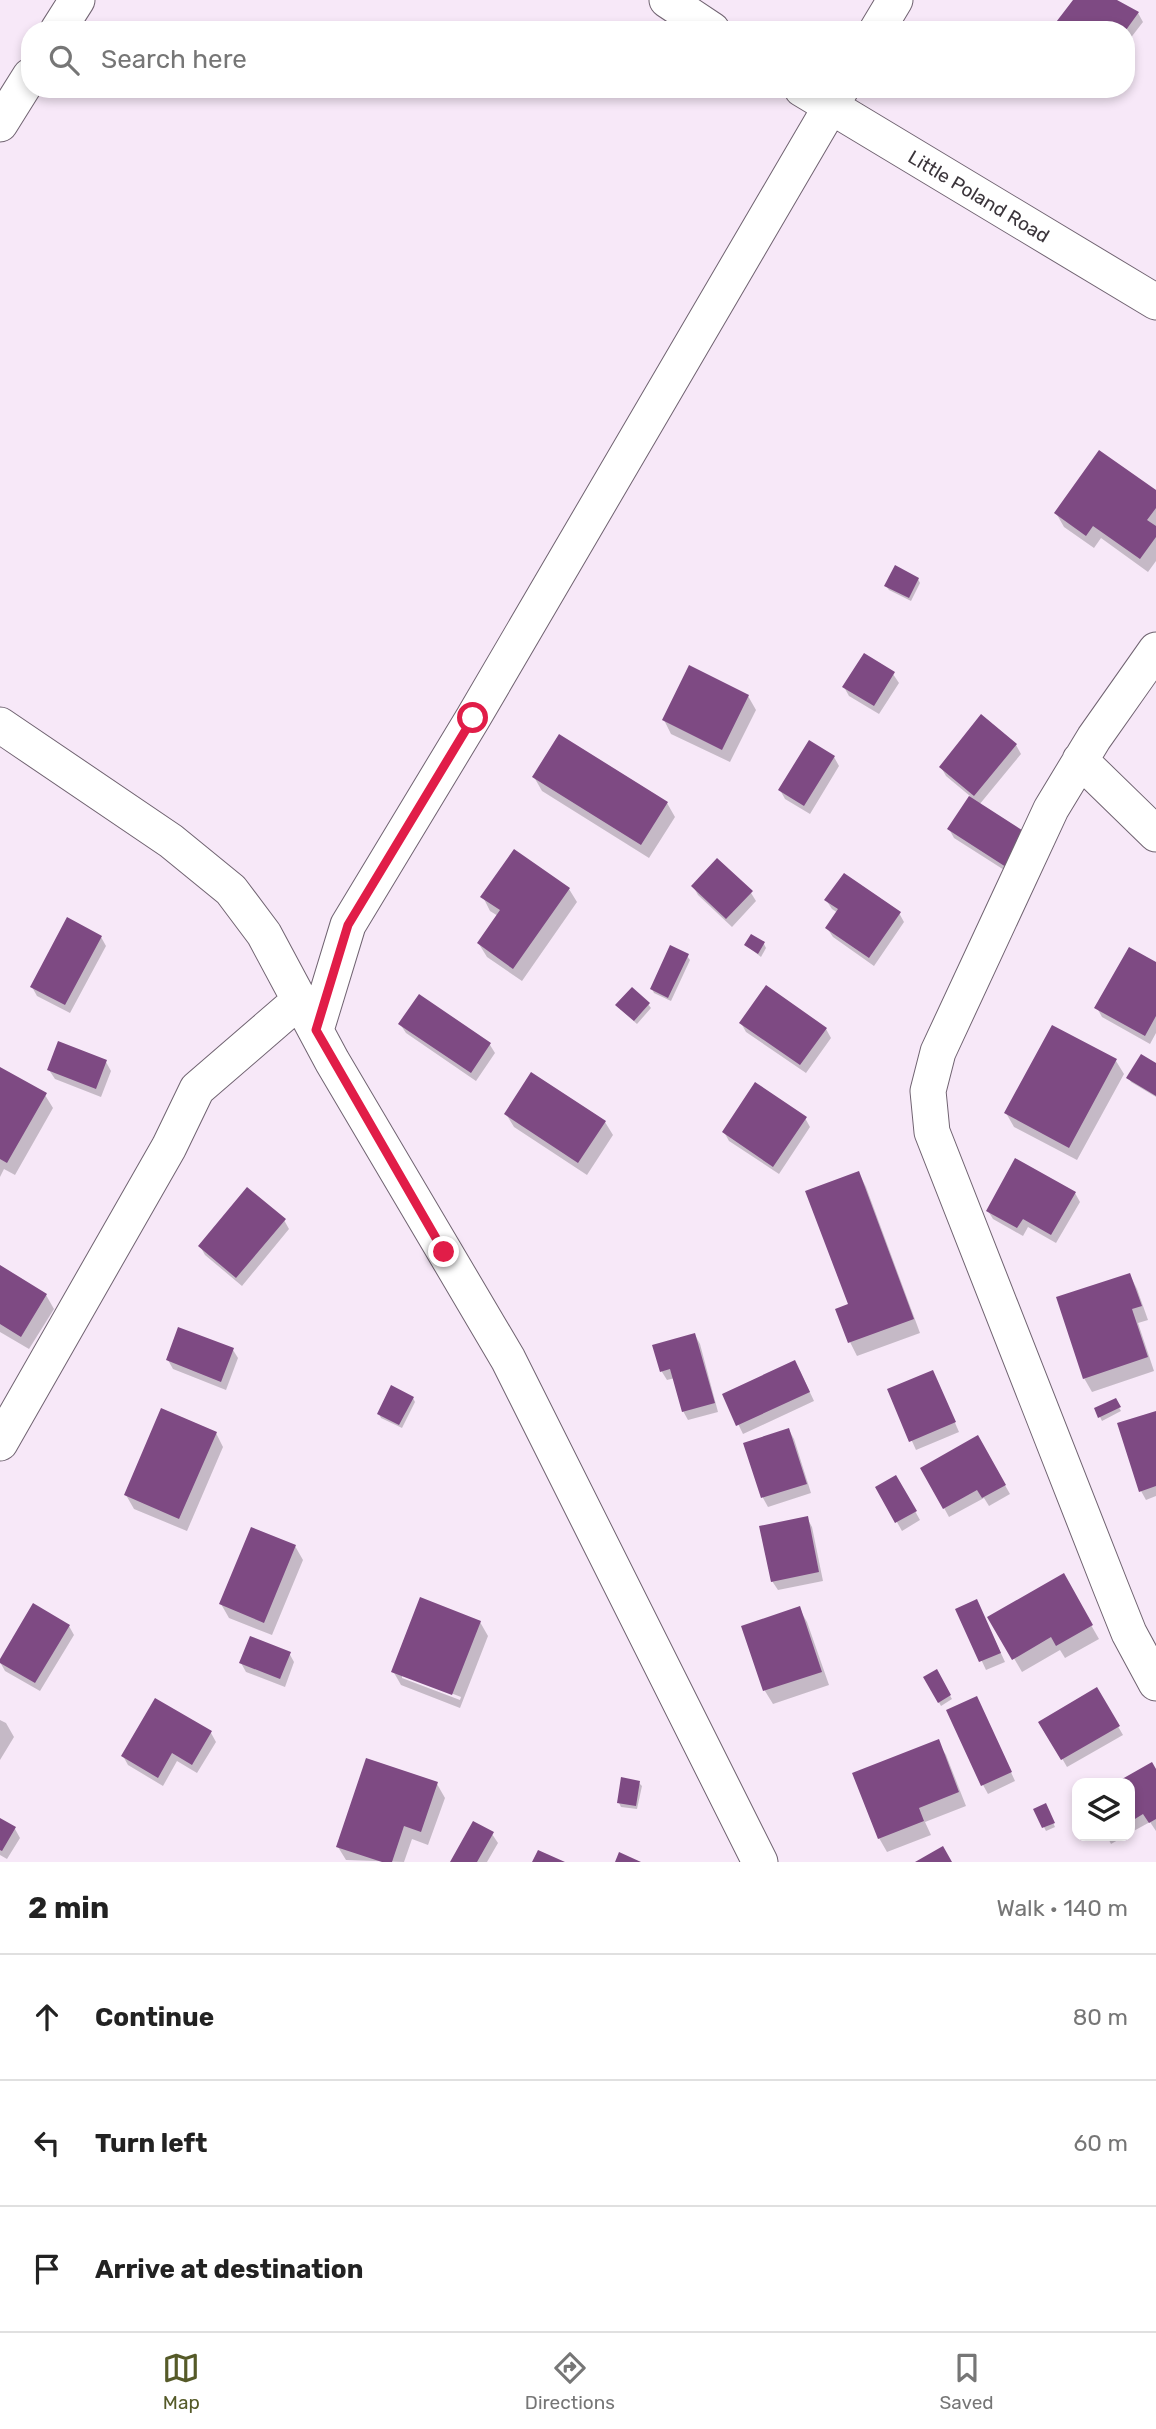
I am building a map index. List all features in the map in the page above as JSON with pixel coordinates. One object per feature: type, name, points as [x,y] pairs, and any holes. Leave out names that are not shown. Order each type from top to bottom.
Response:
[{"type":"street","points":[[64,21],[77,0]]},
{"type":"street","points":[[667,0],[698,21]]},
{"type":"street","points":[[882,21],[895,0]]},
{"type":"street","points":[[0,124],[21,90]]},
{"type":"street","points":[[0,1443],[169,1147],[197,1089],[308,1015],[348,925],[473,718],[822,98]]},
{"type":"street","name":"Little Poland Road","points":[[829,98],[1156,302]]},
{"type":"street","points":[[1156,650],[1080,760],[1051,809],[938,1052],[928,1091],[932,1132],[937,1145],[1120,1610],[1156,1683]]},
{"type":"street","points":[[0,725],[172,841],[231,890],[264,934],[308,1015],[508,1359],[760,1862]]},
{"type":"street","points":[[1080,760],[1156,834]]},
{"type":"building","points":[[1073,0],[1117,0],[1139,12],[1132,21],[1057,21]]},
{"type":"building","points":[[1099,450],[1156,490],[1156,508],[1147,520],[1156,526],[1156,537],[1140,559],[1093,526],[1086,536],[1054,513]]},
{"type":"building","points":[[895,565],[919,578],[909,598],[884,586]]},
{"type":"building","points":[[864,653],[895,672],[874,706],[842,687]]},
{"type":"building","points":[[689,665],[749,695],[722,750],[662,720]]},
{"type":"building","points":[[981,714],[1017,744],[974,796],[939,767]]},
{"type":"building","points":[[559,734],[668,802],[641,845],[532,777]]},
{"type":"building","points":[[809,740],[835,756],[804,806],[778,790]]},
{"type":"building","points":[[969,796],[1028,834],[1006,867],[947,829]]},
{"type":"building","points":[[514,849],[570,888],[513,969],[477,943],[500,910],[480,897]]},
{"type":"building","points":[[717,858],[753,891],[726,919],[691,886]]},
{"type":"building","points":[[844,873],[901,912],[869,958],[825,928],[838,909],[824,900]]},
{"type":"building","points":[[67,917],[102,936],[65,1005],[30,987]]},
{"type":"building","points":[[751,934],[765,942],[758,954],[744,945]]},
{"type":"building","points":[[670,945],[689,954],[668,998],[650,989]]},
{"type":"building","points":[[1129,947],[1156,962],[1156,1016],[1145,1036],[1094,1008]]},
{"type":"building","points":[[766,985],[827,1028],[800,1065],[739,1023]]},
{"type":"building","points":[[632,987],[650,1003],[634,1021],[615,1005]]},
{"type":"building","points":[[419,994],[491,1043],[471,1073],[398,1024]]},
{"type":"building","points":[[1052,1025],[1117,1059],[1069,1148],[1004,1113]]},
{"type":"building","points":[[58,1041],[107,1060],[96,1089],[47,1070]]},
{"type":"building","points":[[1141,1054],[1156,1063],[1156,1096],[1126,1078]]},
{"type":"building","points":[[0,1067],[47,1093],[7,1163],[0,1159]]},
{"type":"building","points":[[531,1072],[606,1121],[578,1163],[504,1114]]},
{"type":"building","points":[[755,1082],[807,1117],[773,1167],[722,1132]]},
{"type":"building","points":[[1015,1158],[1076,1192],[1051,1235],[1023,1219],[1017,1228],[986,1211]]},
{"type":"building","points":[[859,1171],[914,1319],[848,1343],[835,1309],[848,1304],[805,1191]]},
{"type":"building","points":[[247,1187],[286,1219],[236,1278],[198,1246]]},
{"type":"building","points":[[0,1265],[47,1294],[21,1337],[0,1324]]},
{"type":"building","points":[[1130,1273],[1142,1306],[1132,1309],[1148,1357],[1083,1379],[1056,1297]]},
{"type":"building","points":[[178,1327],[234,1348],[221,1382],[166,1360]]},
{"type":"building","points":[[695,1333],[715,1403],[682,1412],[670,1369],[660,1372],[652,1345]]},
{"type":"building","points":[[795,1360],[810,1392],[736,1426],[722,1394]]},
{"type":"building","points":[[933,1370],[956,1422],[909,1442],[887,1389]]},
{"type":"building","points":[[391,1385],[414,1397],[399,1425],[377,1414]]},
{"type":"building","points":[[1116,1398],[1121,1407],[1098,1418],[1094,1408]]},
{"type":"building","points":[[161,1408],[217,1432],[179,1519],[124,1495]]},
{"type":"building","points":[[1156,1411],[1156,1486],[1139,1492],[1117,1423]]},
{"type":"building","points":[[789,1428],[807,1484],[761,1498],[743,1443]]},
{"type":"building","points":[[978,1435],[1006,1485],[982,1498],[977,1490],[943,1509],[920,1468]]},
{"type":"building","points":[[896,1475],[917,1511],[895,1523],[875,1487]]},
{"type":"building","points":[[808,1516],[819,1572],[771,1582],[759,1526]]},
{"type":"building","points":[[251,1527],[296,1545],[264,1623],[219,1604]]},
{"type":"building","points":[[1064,1573],[1093,1625],[1056,1646],[1051,1637],[1012,1660],[987,1617]]},
{"type":"building","points":[[420,1597],[481,1621],[452,1695],[391,1672]]},
{"type":"building","points":[[977,1599],[1001,1653],[979,1662],[955,1609]]},
{"type":"building","points":[[33,1603],[70,1625],[35,1683],[0,1663]]},
{"type":"building","points":[[800,1606],[822,1672],[763,1691],[741,1626]]},
{"type":"building","points":[[250,1636],[291,1652],[280,1679],[239,1663]]},
{"type":"building","points":[[937,1669],[951,1695],[938,1703],[923,1677]]},
{"type":"building","points":[[1097,1687],[1120,1726],[1061,1760],[1038,1722]]},
{"type":"building","points":[[977,1696],[1012,1772],[981,1786],[946,1710]]},
{"type":"building","points":[[155,1698],[212,1731],[192,1765],[172,1753],[158,1778],[121,1756]]},
{"type":"building","points":[[939,1739],[959,1792],[919,1808],[924,1821],[878,1839],[852,1773]]},
{"type":"building","points":[[366,1758],[438,1782],[421,1832],[404,1826],[392,1862],[382,1862],[336,1847]]},
{"type":"building","points":[[1152,1762],[1156,1769],[1156,1819],[1149,1823],[1143,1814],[1135,1819],[1135,1778],[1124,1778]]},
{"type":"building","points":[[621,1777],[640,1781],[636,1806],[617,1803]]},
{"type":"building","points":[[1046,1803],[1055,1823],[1042,1828],[1033,1809]]},
{"type":"building","points":[[0,1818],[16,1827],[2,1851],[0,1850]]},
{"type":"building","points":[[473,1821],[494,1832],[477,1862],[450,1862]]},
{"type":"building","points":[[943,1846],[952,1862],[915,1862]]},
{"type":"building","points":[[538,1850],[565,1862],[532,1862]]},
{"type":"building","points":[[619,1852],[641,1862],[615,1862]]},
{"type":"route","points":[[444,1252],[316,1030],[348,925],[473,718]]}]
